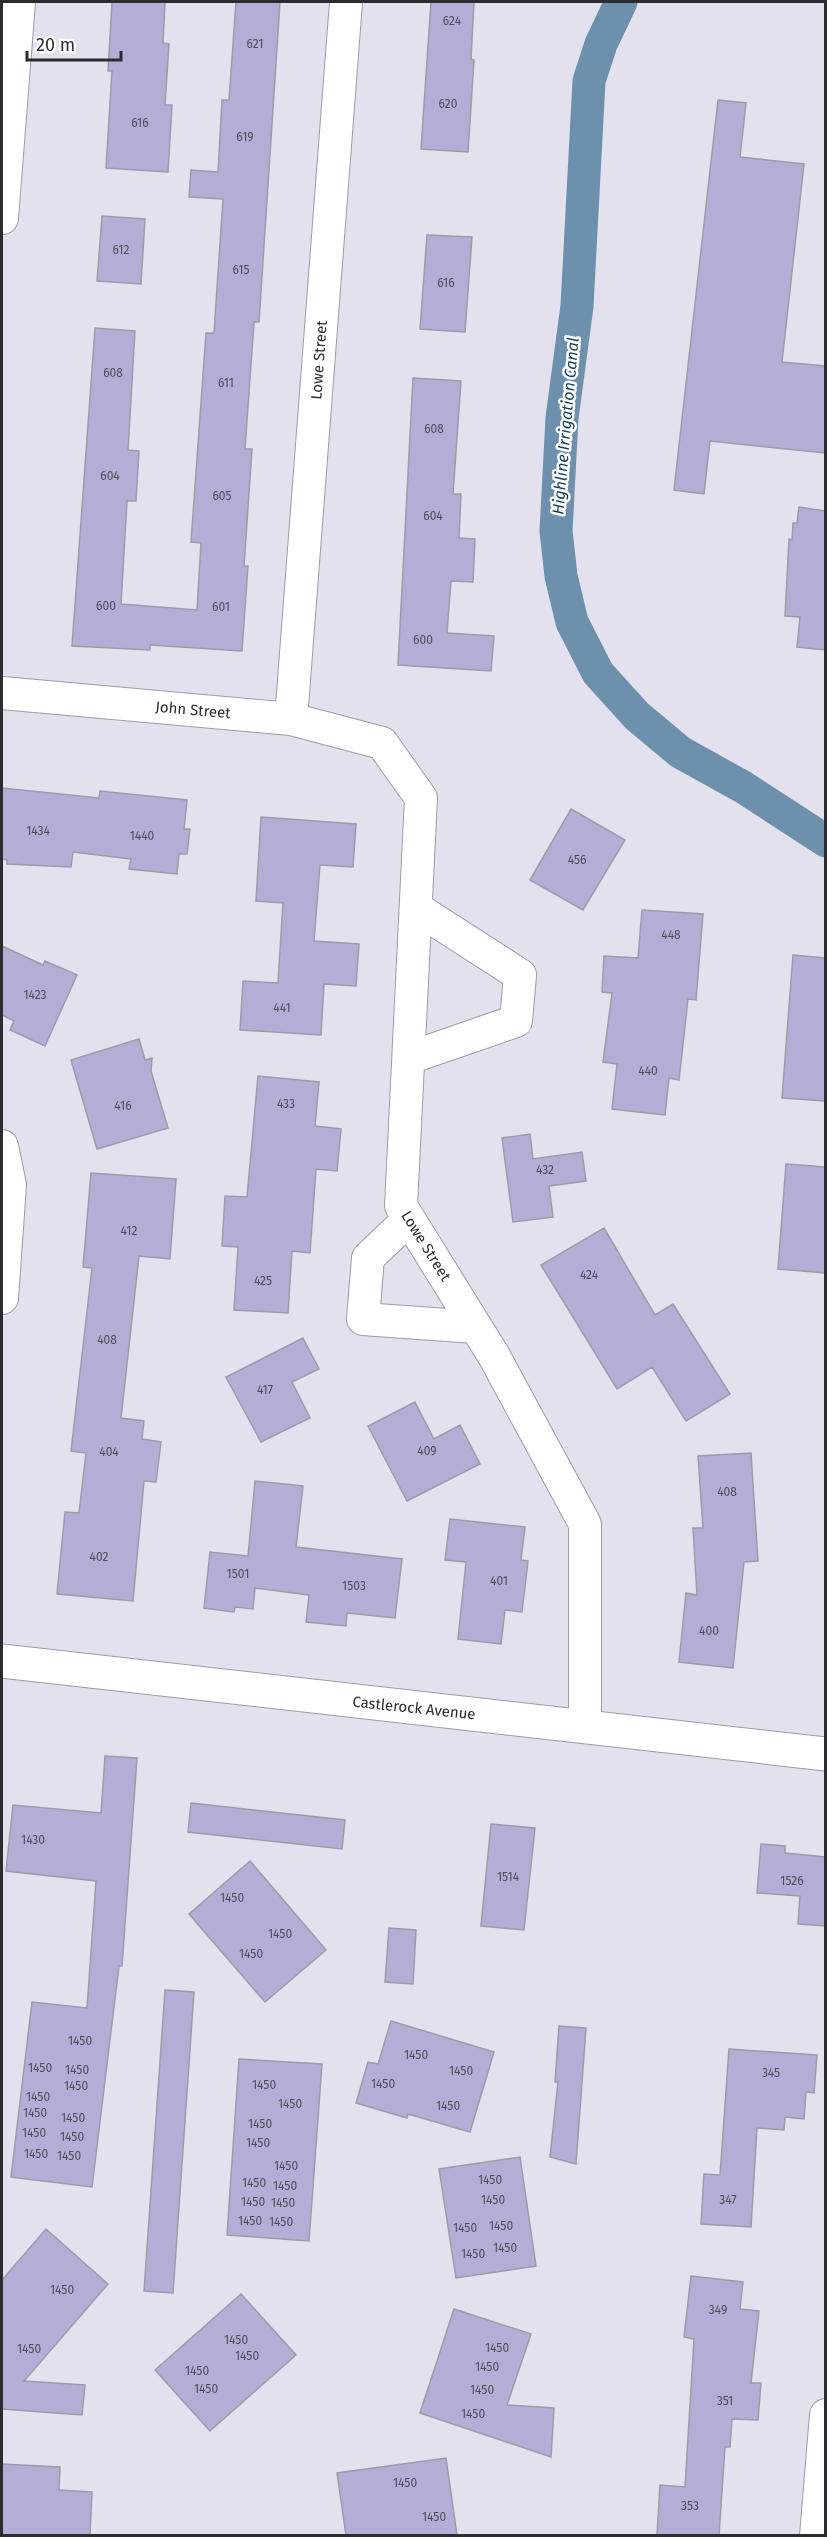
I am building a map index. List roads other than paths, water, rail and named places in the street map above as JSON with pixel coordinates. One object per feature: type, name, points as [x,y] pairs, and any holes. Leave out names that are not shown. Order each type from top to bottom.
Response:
[{"type":"street","points":[[2,218],[19,2]]},
{"type":"street","name":"Lowe Street","points":[[291,719],[346,2]]},
{"type":"street","name":"John Street","points":[[2,693],[291,719],[382,743]]},
{"type":"street","name":"Lowe Street","points":[[382,743],[421,798],[401,1206],[476,1327],[585,1524],[585,1727]]},
{"type":"street","points":[[409,1058],[516,1021],[520,975],[416,908]]},
{"type":"street","points":[[2,1146],[10,1185],[2,1298]]},
{"type":"street","points":[[409,1219],[368,1258],[363,1319],[476,1327]]},
{"type":"street","name":"Castlerock Avenue","points":[[2,1661],[825,1754]]},
{"type":"street","points":[[816,2535],[825,2415]]},
{"type":"waterway","name":"Highline Irrigation Canal","points":[[621,2],[601,44],[589,81],[577,306],[562,418],[556,531],[561,576],[572,622],[598,673],[637,716],[680,752],[743,787],[826,841]]}]
